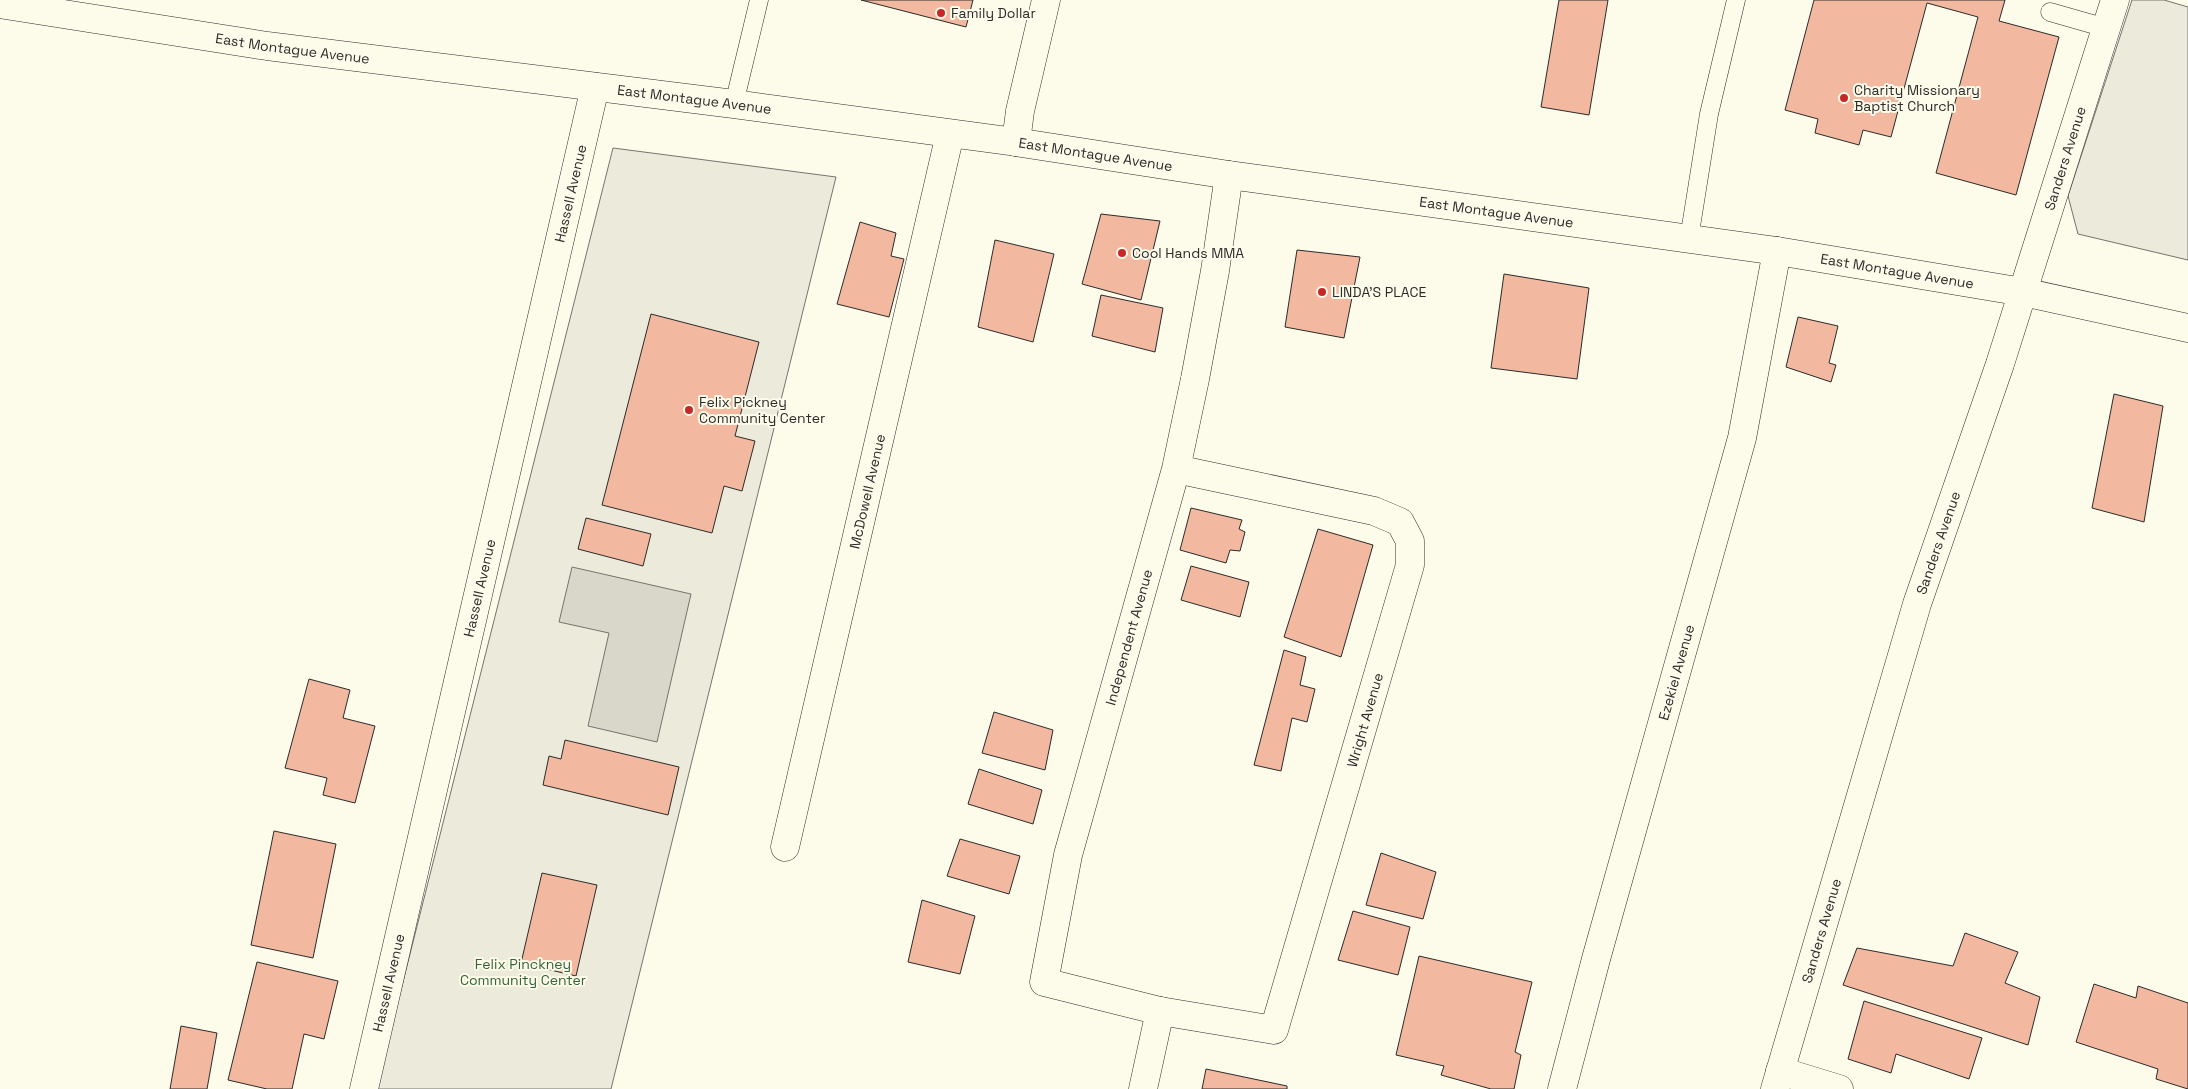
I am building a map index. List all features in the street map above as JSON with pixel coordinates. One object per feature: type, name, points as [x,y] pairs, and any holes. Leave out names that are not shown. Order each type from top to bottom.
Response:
[{"type":"street","points":[[1016,142],[1020,111],[1046,0]]},
{"type":"street","name":"Sanders Avenue","points":[[1778,1080],[1917,604],[2024,292],[2115,0]]},
{"type":"street","name":"East Montague Avenue","points":[[0,4],[41,6],[267,46],[734,104],[1016,142],[1228,175],[1777,251],[2024,292],[2188,328]]},
{"type":"street","name":"Hassell Avenue","points":[[364,1089],[595,87]]},
{"type":"street","name":"McDowell Avenue","points":[[785,847],[950,134]]},
{"type":"street","name":"Independent Avenue","points":[[1160,1011],[1044,982],[1068,855],[1176,469],[1215,272],[1228,175]]},
{"type":"street","name":"Ezekiel Avenue","points":[[1562,1089],[1596,959],[1742,438],[1777,251]]},
{"type":"street","name":"Wright Avenue","points":[[1160,1011],[1274,1030],[1410,565],[1410,541],[1400,522],[1374,511],[1176,469]]},
{"type":"street","points":[[1143,1089],[1160,1011]]},
{"type":"street","points":[[1778,1080],[1840,1089]]},
{"type":"lane","points":[[734,104],[759,0]]},
{"type":"lane","points":[[1689,239],[1709,114],[1736,0]]},
{"type":"lane","points":[[2050,12],[2106,28]]},
{"type":"green space","name":"Felix Pinckney Community Center","points":[[613,148],[836,177],[611,1089],[376,1089]]},
{"type":"shaded area","points":[[2132,0],[2164,0],[2188,7],[2188,260],[2078,234],[2068,196]]},
{"type":"shaded area","points":[[572,567],[691,594],[657,742],[588,726],[609,633],[559,622]]},
{"type":"building","name":"Family Dollar","points":[[861,0],[973,0],[966,27]]},
{"type":"building","points":[[1559,0],[1608,0],[1589,115],[1541,107]]},
{"type":"building","name":"Charity Missionary Baptist Church","points":[[1814,0],[2005,0],[1999,21],[2059,37],[2016,195],[1936,173],[1978,17],[1927,3],[1891,137],[1863,130],[1859,145],[1815,133],[1818,119],[1785,110]]},
{"type":"building","name":"Cool Hands MMA","points":[[1101,214],[1160,221],[1141,300],[1082,284]]},
{"type":"building","points":[[860,222],[896,233],[891,256],[904,259],[889,317],[837,304]]},
{"type":"building","points":[[995,240],[1054,254],[1033,342],[978,327]]},
{"type":"building","name":"LINDA'S PLACE","points":[[1297,250],[1360,257],[1344,338],[1285,327]]},
{"type":"building","points":[[1504,274],[1589,288],[1577,379],[1491,368]]},
{"type":"building","points":[[1101,295],[1163,308],[1155,352],[1092,336]]},
{"type":"building","points":[[651,314],[759,342],[735,436],[755,441],[742,491],[724,486],[712,533],[602,505]]},
{"type":"building","points":[[1798,317],[1838,326],[1829,363],[1836,365],[1831,382],[1786,367]]},
{"type":"building","points":[[2114,394],[2163,406],[2144,522],[2092,508]]},
{"type":"building","points":[[1191,508],[1242,520],[1239,529],[1245,532],[1240,551],[1230,550],[1226,563],[1180,550]]},
{"type":"building","points":[[586,518],[651,534],[643,566],[578,549]]},
{"type":"building","points":[[1318,529],[1373,545],[1341,657],[1284,637]]},
{"type":"building","points":[[1191,566],[1249,582],[1240,617],[1181,600]]},
{"type":"building","points":[[1284,650],[1306,657],[1300,685],[1315,689],[1307,722],[1292,718],[1281,771],[1254,765]]},
{"type":"building","points":[[309,679],[350,690],[343,718],[375,726],[355,803],[323,795],[327,778],[285,768]]},
{"type":"building","points":[[994,712],[1053,730],[1045,770],[982,753]]},
{"type":"building","points":[[565,740],[679,767],[668,815],[543,785],[549,756],[561,759]]},
{"type":"building","points":[[979,769],[1042,790],[1033,824],[968,804]]},
{"type":"building","points":[[274,831],[336,844],[313,958],[251,945]]},
{"type":"building","points":[[960,839],[1020,856],[1009,894],[947,876]]},
{"type":"building","points":[[1381,853],[1436,872],[1423,919],[1366,905]]},
{"type":"building","points":[[542,873],[597,885],[576,976],[521,963]]},
{"type":"building","points":[[922,900],[975,916],[960,974],[908,962]]},
{"type":"building","points":[[1353,911],[1410,927],[1398,975],[1338,960]]},
{"type":"building","points":[[1965,933],[2018,952],[2005,983],[2040,997],[2028,1045],[1843,985],[1857,948],[1953,966]]},
{"type":"building","points":[[1419,956],[1532,982],[1515,1052],[1521,1055],[1514,1089],[1491,1089],[1441,1075],[1444,1066],[1396,1055]]},
{"type":"building","points":[[257,962],[338,981],[324,1039],[304,1034],[292,1089],[267,1089],[228,1080]]},
{"type":"building","points":[[2094,984],[2136,998],[2138,986],[2188,1003],[2188,1089],[2156,1079],[2158,1069],[2076,1042]]},
{"type":"building","points":[[1864,1001],[1982,1038],[1969,1079],[1896,1054],[1891,1073],[1848,1059]]},
{"type":"building","points":[[181,1026],[217,1033],[207,1089],[170,1089]]},
{"type":"building","points":[[1206,1069],[1287,1086],[1287,1089],[1202,1089]]},
{"type":"place","name":"Family Dollar","points":[[941,13]]},
{"type":"place","name":"Charity Missionary Baptist Church","points":[[1844,98]]},
{"type":"place","name":"Cool Hands MMA","points":[[1122,253]]},
{"type":"place","name":"LINDA'S PLACE","points":[[1322,292]]},
{"type":"place","name":"Felix Pickney Community Center","points":[[689,410]]}]
